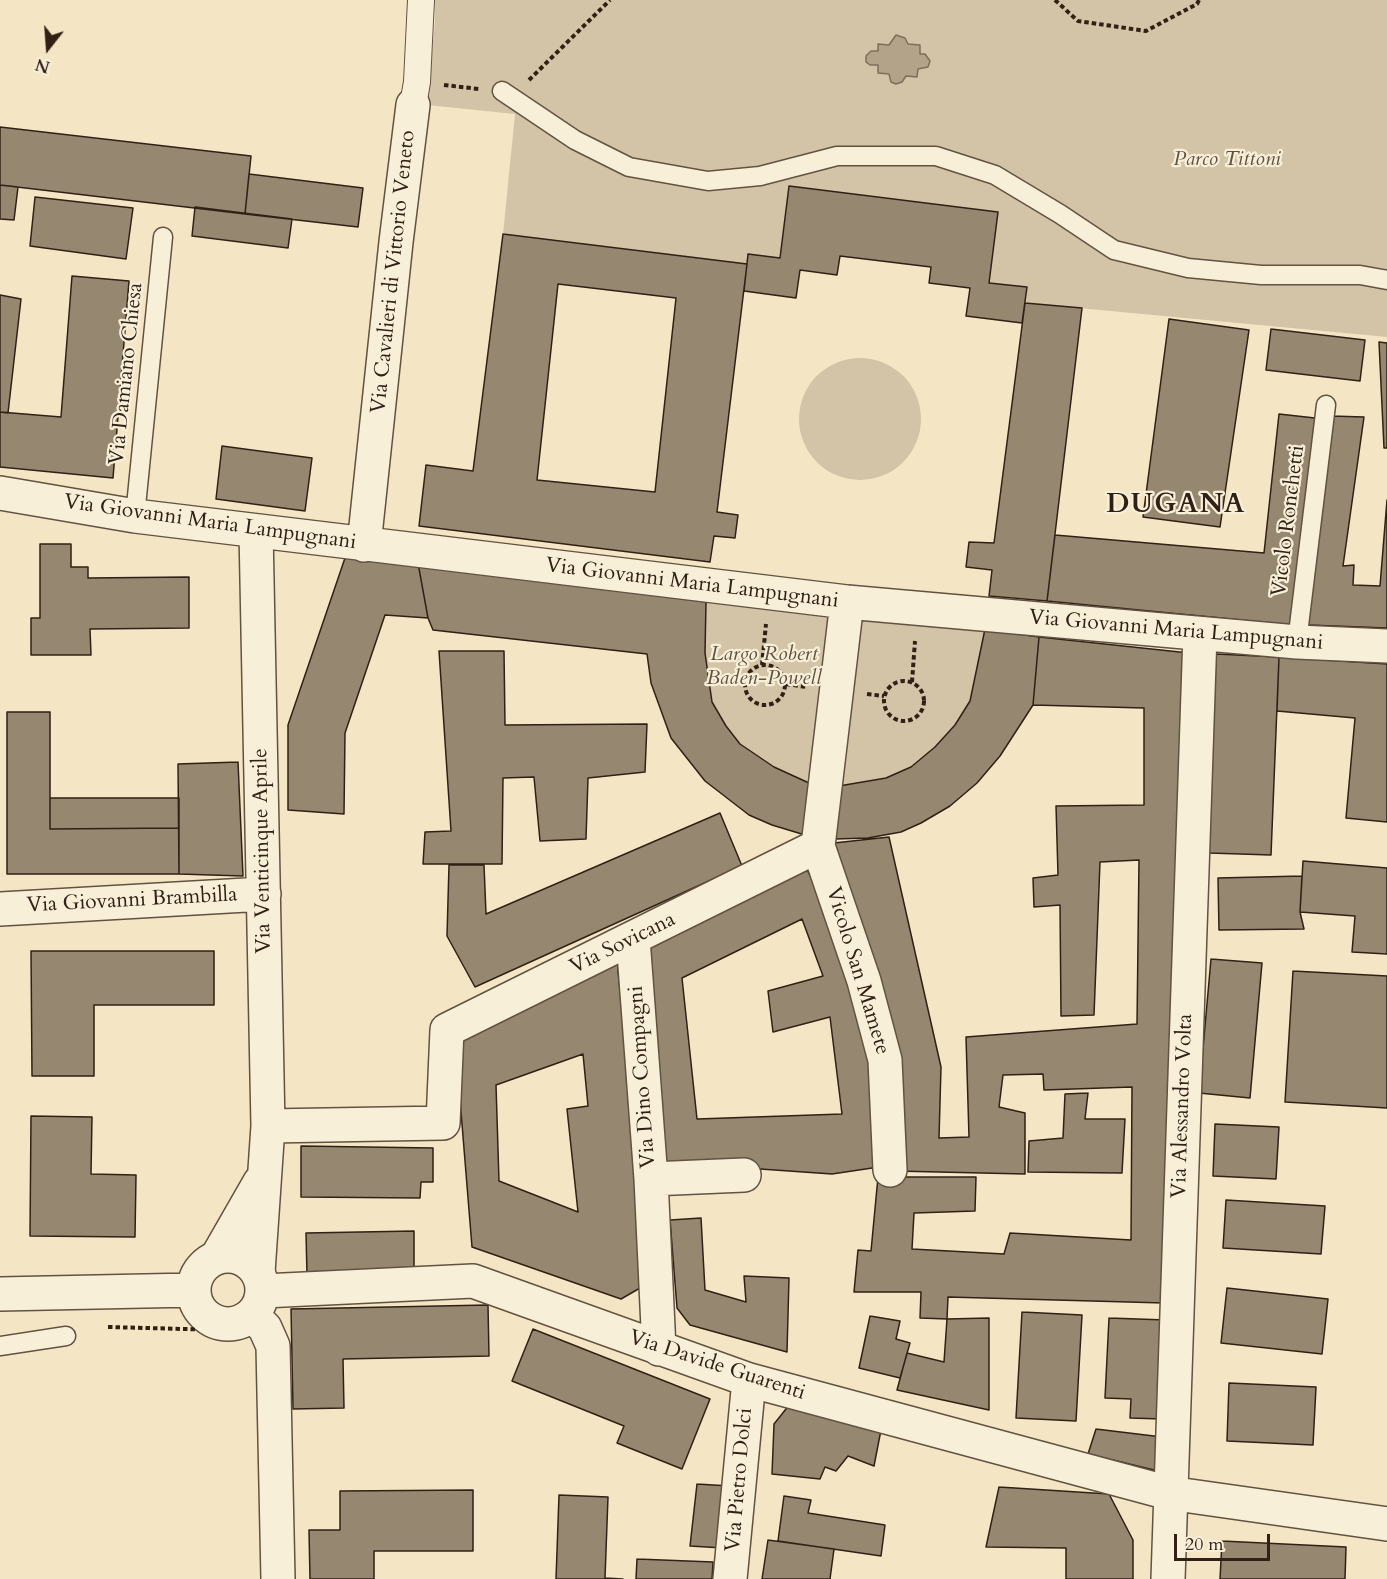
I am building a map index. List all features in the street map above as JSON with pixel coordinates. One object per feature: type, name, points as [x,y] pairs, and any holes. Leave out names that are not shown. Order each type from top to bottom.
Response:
[{"type":"street","name":"Via Cavalieri di Vittorio Veneto","points":[[364,545],[396,242],[415,94],[421,0]]},
{"type":"street","name":"Via Giovanni Maria Lampugnani","points":[[0,493],[135,516],[847,602],[1297,642],[1387,646]]},
{"type":"street","name":"Via Venticinque Aprile","points":[[249,1302],[266,1172],[268,1126],[256,531]]},
{"type":"street","points":[[818,846],[847,602]]},
{"type":"street","name":"Via Alessandro Volta","points":[[1168,1579],[1200,634]]},
{"type":"street","name":"Via Sovicana","points":[[268,1126],[443,1123],[447,1030],[818,846]]},
{"type":"street","name":"Vicolo San Mamete","points":[[818,846],[864,981],[885,1060],[890,1170]]},
{"type":"street","name":"Via Giovanni Brambilla","points":[[0,909],[264,894]]},
{"type":"street","name":"Via Dino Compagni","points":[[633,939],[651,1179],[659,1349]]},
{"type":"street","name":"Via Venticinque Aprile","points":[[217,1257],[266,1172]]},
{"type":"street","name":"Via Dino Compagni","points":[[651,1179],[744,1175]]},
{"type":"street","points":[[217,1257],[240,1258],[250,1264],[249,1302],[243,1322],[220,1324],[201,1312],[195,1302],[193,1290],[195,1280],[207,1262],[217,1257]]},
{"type":"street","name":"Via Davide Guarenti","points":[[249,1302],[473,1281],[749,1380],[1170,1492],[1387,1524]]},
{"type":"street","points":[[0,1294],[193,1290]]},
{"type":"street","points":[[249,1302],[273,1346],[278,1579]]},
{"type":"street","name":"Via Pietro Dolci","points":[[730,1579],[749,1380]]},
{"type":"lane","points":[[502,91],[575,140],[629,167],[708,181],[760,176],[837,156],[936,156],[994,175],[1060,213],[1114,250],[1188,268],[1261,275],[1360,275],[1387,280]]},
{"type":"lane","name":"Via Damiano Chiesa","points":[[135,516],[163,237]]},
{"type":"lane","name":"Vicolo Ronchetti","points":[[1297,642],[1326,405]]},
{"type":"lane","points":[[0,1346],[66,1336]]},
{"type":"path","points":[[415,94],[502,91],[516,93],[610,0]]},
{"type":"path","points":[[1055,0],[1078,21],[1146,31],[1197,4],[1199,0]]},
{"type":"path","points":[[762,664],[769,593]]},
{"type":"path","points":[[912,682],[918,609]]},
{"type":"path","points":[[762,664],[773,666],[782,673],[786,684],[783,695],[774,703],[763,705],[752,700],[746,691],[745,680],[752,669],[762,664]]},
{"type":"path","points":[[900,681],[912,682],[921,689],[924,700],[921,711],[913,719],[902,721],[891,717],[884,707],[884,696],[890,686],[900,681]]},
{"type":"path","points":[[66,1336],[87,1327],[249,1302]]},
{"type":"green space","name":"Parco Tittoni","points":[[435,0],[1387,0],[1387,337],[1025,303],[1027,287],[989,283],[998,212],[789,186],[780,258],[749,254],[747,264],[503,234],[515,114],[427,105]]},
{"type":"green space","points":[[860,358],[884,362],[903,376],[917,395],[921,419],[917,443],[903,462],[884,476],[860,480],[836,476],[817,462],[803,443],[799,419],[803,395],[817,376],[836,362]]},
{"type":"green space","name":"Largo Robert Baden-Powell","points":[[706,602],[829,617],[809,783],[774,767],[740,744],[712,702],[705,653]]},
{"type":"green space","points":[[858,618],[985,629],[970,701],[955,725],[935,747],[911,767],[886,778],[839,786]]},
{"type":"shaded area","points":[[896,35],[905,38],[908,44],[920,45],[920,54],[925,54],[930,61],[928,67],[918,69],[917,77],[906,76],[902,82],[896,84],[891,82],[889,74],[878,73],[878,65],[870,65],[866,62],[866,56],[871,51],[878,51],[878,44],[889,45]]},
{"type":"building","points":[[0,127],[251,156],[245,214],[0,185]]},
{"type":"building","points":[[249,174],[363,188],[358,227],[245,214]]},
{"type":"building","points":[[0,185],[18,187],[14,220],[0,219]]},
{"type":"building","points":[[789,186],[998,212],[989,283],[1027,287],[1022,323],[966,316],[970,288],[929,283],[931,267],[840,256],[837,275],[800,270],[796,298],[744,291],[748,254],[780,258]]},
{"type":"building","points":[[35,197],[133,208],[126,259],[30,246]]},
{"type":"building","points":[[195,207],[292,219],[288,248],[192,236]]},
{"type":"building","points":[[503,234],[747,264],[717,512],[738,515],[735,538],[714,536],[710,562],[419,526],[426,465],[473,471]],"holes":[[[558,284],[676,298],[655,492],[537,480]]]},
{"type":"building","points":[[72,276],[129,281],[113,478],[0,467],[0,412],[61,417]]},
{"type":"building","points":[[0,295],[21,299],[8,413],[0,412]]},
{"type":"building","points":[[1025,303],[1082,308],[1047,601],[989,596],[992,570],[966,567],[969,542],[994,543]]},
{"type":"building","points":[[1169,319],[1249,330],[1220,527],[1143,517]]},
{"type":"building","points":[[1271,329],[1365,340],[1360,381],[1266,370]]},
{"type":"building","points":[[1379,342],[1387,343],[1387,448],[1384,448]]},
{"type":"building","points":[[1279,414],[1315,418],[1292,625],[1047,601],[1055,535],[1264,553]]},
{"type":"building","points":[[1331,416],[1364,417],[1343,566],[1354,565],[1353,585],[1380,586],[1387,500],[1387,628],[1308,625]]},
{"type":"building","points":[[222,446],[312,458],[305,511],[216,499]]},
{"type":"building","points":[[40,544],[71,544],[71,567],[88,567],[88,578],[189,577],[189,628],[90,629],[91,655],[31,655],[31,618],[40,618]]},
{"type":"building","points":[[345,558],[418,563],[428,618],[385,615],[345,733],[344,814],[288,810],[288,725]]},
{"type":"building","points":[[418,563],[706,602],[705,653],[712,702],[740,744],[774,767],[809,783],[805,835],[749,815],[705,781],[671,738],[651,683],[647,654],[433,630],[428,618]]},
{"type":"building","points":[[985,629],[1039,637],[1033,705],[1000,756],[977,783],[950,806],[921,823],[901,832],[868,838],[835,839],[839,786],[886,778],[911,767],[935,747],[955,725],[970,701]]},
{"type":"building","points":[[1039,637],[1189,653],[1164,1303],[948,1297],[947,1319],[920,1318],[921,1292],[854,1292],[858,1250],[871,1251],[878,1177],[976,1177],[975,1211],[914,1213],[912,1249],[1004,1254],[1010,1233],[1131,1240],[1132,1087],[1044,1090],[1043,1074],[1003,1075],[999,1107],[1025,1113],[1025,1174],[895,1171],[834,843],[889,837],[941,1067],[939,1138],[969,1137],[966,1037],[1137,1024],[1139,860],[1100,862],[1094,1015],[1061,1016],[1060,905],[1034,907],[1033,878],[1058,875],[1056,806],[1144,805],[1144,708],[1033,705]]},
{"type":"building","points":[[439,651],[504,651],[505,725],[647,724],[645,772],[588,778],[586,839],[540,841],[534,777],[503,778],[502,864],[423,864],[425,832],[451,831]]},
{"type":"building","points":[[1216,654],[1279,657],[1271,855],[1209,853]]},
{"type":"building","points":[[1279,657],[1387,664],[1387,822],[1346,818],[1355,718],[1277,711]]},
{"type":"building","points":[[7,712],[50,712],[50,829],[179,828],[179,874],[7,874]]},
{"type":"building","points":[[238,762],[243,876],[179,874],[178,764]]},
{"type":"building","points":[[50,798],[179,798],[179,828],[50,829]]},
{"type":"building","points":[[720,813],[742,866],[475,987],[447,936],[449,865],[484,865],[486,914]]},
{"type":"building","points":[[1303,861],[1387,868],[1387,954],[1352,952],[1355,916],[1300,912]]},
{"type":"building","points":[[803,863],[841,928],[878,1067],[879,1167],[832,1174],[660,1162],[647,945]],"holes":[[[802,919],[823,976],[768,991],[773,1032],[830,1017],[842,1114],[697,1119],[682,978]]]},
{"type":"building","points":[[1302,876],[1300,912],[1304,929],[1219,930],[1218,878]]},
{"type":"building","points":[[31,951],[214,951],[214,1005],[94,1005],[94,1076],[32,1076]]},
{"type":"building","points":[[617,959],[647,1284],[621,1299],[472,1247],[455,1038]],"holes":[[[583,1054],[588,1106],[567,1109],[578,1212],[499,1181],[496,1085]]]},
{"type":"building","points":[[1211,959],[1262,963],[1250,1098],[1199,1093]]},
{"type":"building","points":[[1293,971],[1387,976],[1387,1108],[1285,1102]]},
{"type":"building","points":[[1088,1093],[1085,1119],[1125,1119],[1122,1173],[1028,1172],[1029,1141],[1063,1138],[1065,1094]]},
{"type":"building","points":[[31,1116],[92,1117],[91,1174],[136,1175],[135,1237],[30,1236]]},
{"type":"building","points":[[1215,1124],[1279,1127],[1276,1179],[1213,1176]]},
{"type":"building","points":[[301,1146],[433,1148],[433,1182],[421,1182],[420,1198],[301,1197]]},
{"type":"building","points":[[1226,1200],[1325,1206],[1321,1254],[1223,1248]]},
{"type":"building","points":[[701,1218],[705,1290],[746,1302],[744,1276],[789,1278],[787,1352],[690,1325],[677,1308],[670,1220]]},
{"type":"building","points":[[414,1231],[414,1273],[307,1275],[306,1233]]},
{"type":"building","points":[[1227,1288],[1328,1299],[1322,1354],[1221,1343]]},
{"type":"building","points":[[488,1305],[489,1356],[343,1359],[344,1408],[293,1409],[291,1309]]},
{"type":"building","points":[[1022,1312],[1082,1315],[1076,1421],[1016,1418]]},
{"type":"building","points":[[870,1316],[900,1321],[896,1339],[910,1343],[900,1378],[859,1368]]},
{"type":"building","points":[[989,1318],[989,1410],[897,1390],[907,1353],[944,1362],[947,1319]]},
{"type":"building","points":[[1109,1318],[1166,1320],[1162,1419],[1130,1418],[1131,1399],[1105,1398]]},
{"type":"building","points":[[533,1329],[710,1399],[682,1469],[617,1443],[624,1426],[512,1381]]},
{"type":"building","points":[[1229,1383],[1316,1387],[1313,1445],[1227,1441]]},
{"type":"building","points":[[790,1404],[881,1430],[874,1466],[848,1456],[836,1471],[825,1467],[820,1479],[772,1474],[774,1424]]},
{"type":"building","points":[[1096,1429],[1162,1437],[1158,1471],[1088,1454]]},
{"type":"building","points":[[697,1484],[730,1486],[723,1548],[690,1546]]},
{"type":"building","points":[[999,1487],[1109,1494],[1133,1540],[1133,1579],[1066,1579],[1066,1548],[986,1547]]},
{"type":"building","points":[[473,1490],[473,1551],[374,1551],[374,1579],[310,1579],[309,1530],[340,1530],[340,1491]]},
{"type":"building","points":[[559,1495],[608,1497],[605,1578],[623,1579],[556,1579]]},
{"type":"building","points":[[784,1496],[811,1500],[808,1513],[885,1525],[881,1556],[778,1541]]},
{"type":"building","points":[[768,1540],[834,1549],[830,1579],[762,1579]]},
{"type":"building","points":[[1222,1541],[1346,1547],[1345,1579],[1220,1579]]},
{"type":"building","points":[[637,1559],[713,1562],[712,1579],[636,1579]]},
{"type":"district","name":"DUGANA","points":[[1176,506]]}]
